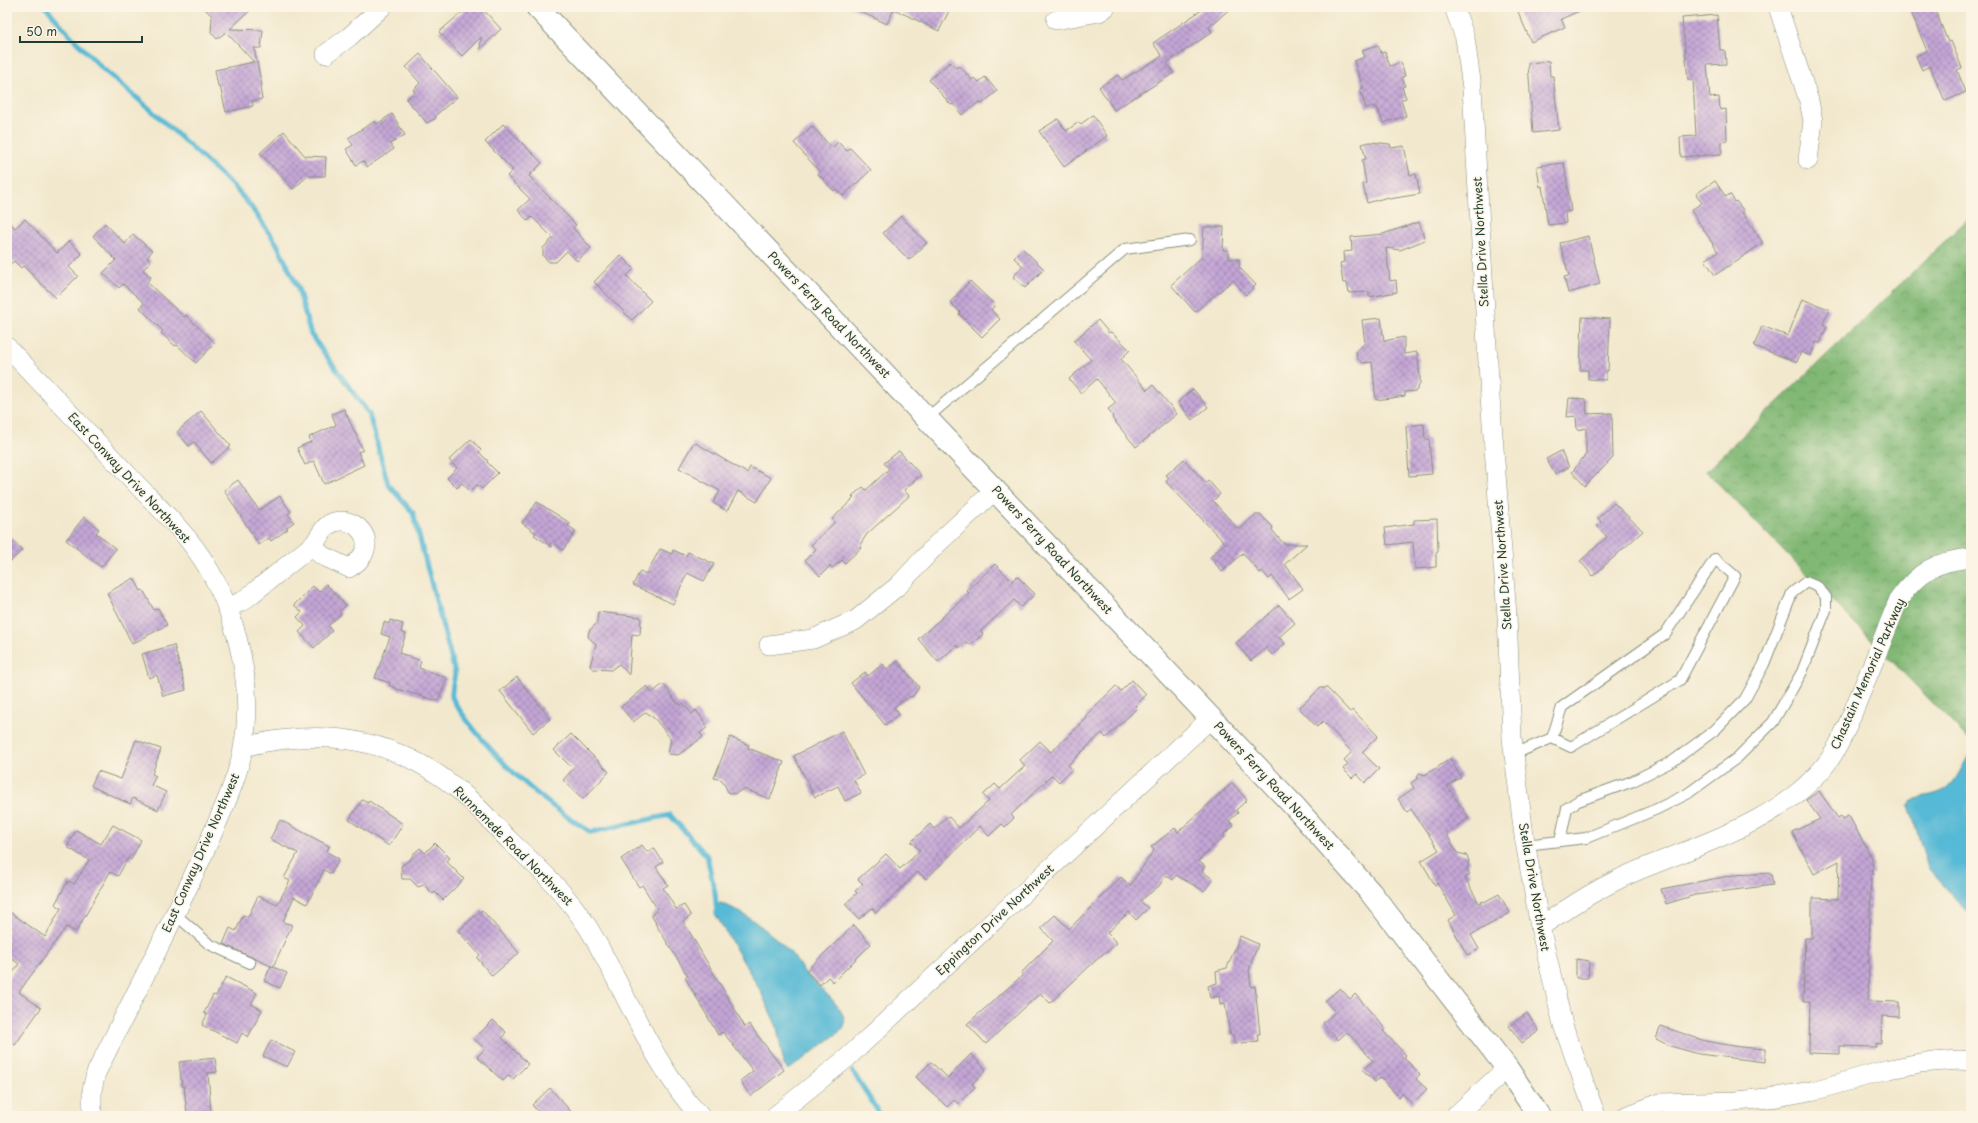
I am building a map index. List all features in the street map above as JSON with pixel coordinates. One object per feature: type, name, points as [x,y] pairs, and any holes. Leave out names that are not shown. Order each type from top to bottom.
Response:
[{"type":"street","points":[[326,54],[349,37],[382,7]]},
{"type":"street","name":"Powers Ferry Road Northwest","points":[[537,7],[1295,807],[1371,893],[1508,1068],[1539,1116]]},
{"type":"street","points":[[1056,20],[1099,12],[1106,7]]},
{"type":"street","name":"Stella Drive Northwest","points":[[1454,7],[1465,38],[1472,88],[1490,389],[1507,615],[1514,754],[1525,845],[1540,927],[1563,1025],[1596,1116]]},
{"type":"street","points":[[1778,7],[1809,101],[1813,121],[1808,160]]},
{"type":"street","name":"East Conway Drive Northwest","points":[[7,347],[188,539],[216,582],[236,635],[242,663],[246,719],[243,747],[237,777],[175,914],[96,1073],[92,1090],[92,1116]]},
{"type":"street","points":[[769,645],[813,639],[856,620],[899,585],[935,546],[995,490]]},
{"type":"street","points":[[227,608],[243,601],[314,544]]},
{"type":"street","name":"Chastain Memorial Parkway","points":[[1540,927],[1576,902],[1608,884],[1639,870],[1692,850],[1741,827],[1784,803],[1806,786],[1827,763],[1842,739],[1899,599],[1910,583],[1925,571],[1951,559],[1971,558]]},
{"type":"street","name":"Eppington Drive Northwest","points":[[775,1116],[847,1058],[1211,718]]},
{"type":"street","name":"Runnemede Road Northwest","points":[[243,747],[270,740],[297,737],[329,737],[356,741],[384,748],[409,758],[434,771],[456,788],[557,886],[574,906],[589,929],[667,1074],[700,1116]]},
{"type":"street","points":[[1626,1116],[1660,1103],[1737,1101],[1777,1097],[1816,1090],[1890,1069],[1920,1063],[1959,1060],[1971,1061]]},
{"type":"street","points":[[1455,1116],[1508,1068]]},
{"type":"lane","points":[[927,418],[1125,249],[1190,240]]},
{"type":"lane","points":[[1514,754],[1552,738],[1571,747],[1680,680],[1735,576],[1715,559],[1665,634],[1562,707],[1552,738]]},
{"type":"lane","points":[[1525,845],[1560,841],[1586,838],[1657,809],[1687,794],[1737,758],[1774,722],[1802,672],[1826,610],[1826,597],[1818,587],[1806,582],[1792,593],[1761,670],[1745,699],[1716,730],[1673,761],[1633,781],[1578,801],[1567,808],[1560,841]]},
{"type":"lane","points":[[175,914],[209,944],[250,963]]},
{"type":"green space","points":[[1971,216],[1971,742],[1706,471]]},
{"type":"water","points":[[1971,752],[1971,916],[1928,868],[1909,805],[1913,801],[1922,797],[1942,792],[1950,786]]},
{"type":"water","points":[[721,903],[748,917],[782,944],[791,953],[805,973],[839,1008],[843,1016],[845,1023],[842,1030],[790,1069],[787,1069],[784,1065],[777,1027],[760,990],[717,917],[716,909]]},
{"type":"building","points":[[203,7],[254,7],[230,29],[263,30],[261,48],[254,48],[262,86],[260,87],[262,99],[252,101],[253,106],[226,112],[215,70],[254,62],[226,32],[217,39],[211,32],[212,16]]},
{"type":"building","points":[[468,7],[481,7],[501,29],[480,49],[481,37],[462,56],[439,32]]},
{"type":"building","points":[[850,7],[951,7],[939,31],[894,9],[887,24]]},
{"type":"building","points":[[1206,7],[1232,7],[1209,27],[1212,32],[1167,63],[1174,73],[1114,110],[1099,87],[1118,75],[1122,80],[1162,56],[1153,43]]},
{"type":"building","points":[[1516,7],[1589,7],[1561,19],[1565,27],[1531,42]]},
{"type":"building","points":[[1909,7],[1934,7],[1948,42],[1951,41],[1962,68],[1957,70],[1966,92],[1945,101],[1930,66],[1922,70],[1916,56],[1927,51]]},
{"type":"building","points":[[1717,15],[1720,50],[1725,50],[1726,64],[1707,65],[1710,98],[1719,97],[1720,110],[1726,109],[1727,141],[1722,142],[1722,154],[1681,157],[1680,137],[1696,136],[1693,80],[1688,80],[1682,18]]},
{"type":"building","points":[[1378,45],[1381,53],[1385,52],[1390,66],[1401,62],[1405,76],[1402,77],[1405,86],[1402,87],[1406,98],[1401,100],[1406,116],[1383,123],[1377,107],[1366,108],[1360,89],[1363,88],[1354,61],[1365,57],[1362,50]]},
{"type":"building","points":[[420,54],[457,97],[436,115],[436,118],[427,123],[406,99],[415,92],[413,90],[420,83],[406,67]]},
{"type":"building","points":[[1549,61],[1550,76],[1553,76],[1559,130],[1533,133],[1528,63]]},
{"type":"building","points":[[950,62],[956,68],[960,66],[972,80],[974,78],[979,82],[985,77],[997,91],[982,104],[979,102],[962,115],[929,80]]},
{"type":"building","points":[[392,114],[405,135],[390,144],[394,149],[367,167],[363,161],[356,165],[346,149],[353,145],[348,138],[375,121],[377,124]]},
{"type":"building","points":[[1093,115],[1107,136],[1064,167],[1039,131],[1058,119],[1066,131],[1079,122],[1081,124]]},
{"type":"building","points":[[503,124],[542,163],[529,176],[576,225],[573,228],[591,248],[577,261],[567,251],[556,262],[549,262],[543,256],[543,248],[553,238],[532,217],[528,221],[518,210],[530,199],[507,176],[513,170],[485,142]]},
{"type":"building","points":[[812,126],[832,148],[838,142],[847,151],[850,148],[871,170],[843,196],[836,189],[834,191],[818,174],[820,172],[794,143]]},
{"type":"building","points":[[284,131],[305,156],[326,157],[325,176],[308,176],[293,189],[260,153]]},
{"type":"building","points":[[1370,142],[1390,144],[1391,148],[1404,146],[1410,175],[1416,174],[1420,194],[1389,199],[1388,197],[1367,203],[1363,184],[1366,183],[1362,160],[1366,159],[1362,144]]},
{"type":"building","points":[[1564,163],[1571,211],[1565,212],[1566,223],[1548,225],[1542,186],[1540,187],[1537,166]]},
{"type":"building","points":[[1715,181],[1726,197],[1730,194],[1735,202],[1736,201],[1744,211],[1742,212],[1763,243],[1715,275],[1705,260],[1718,252],[1691,210],[1702,203],[1696,194]]},
{"type":"building","points":[[901,216],[927,243],[909,260],[883,233]]},
{"type":"building","points":[[25,219],[57,253],[69,241],[82,254],[69,267],[78,276],[56,298],[23,266],[21,268],[14,261],[7,267],[7,220],[15,228]]},
{"type":"building","points":[[1419,222],[1425,240],[1400,250],[1386,248],[1390,281],[1396,280],[1397,292],[1369,297],[1369,292],[1349,293],[1347,283],[1343,283],[1340,263],[1344,262],[1343,252],[1352,251],[1351,237],[1383,234]]},
{"type":"building","points":[[105,223],[125,244],[133,234],[152,251],[147,258],[151,261],[143,270],[151,277],[147,282],[184,317],[186,315],[215,343],[196,363],[177,345],[175,346],[161,333],[163,331],[140,308],[144,303],[123,284],[119,288],[103,273],[116,260],[93,236]]},
{"type":"building","points":[[1204,227],[1224,227],[1223,250],[1228,250],[1228,259],[1239,259],[1239,267],[1256,285],[1246,295],[1233,280],[1195,312],[1171,285],[1202,257]]},
{"type":"building","points":[[1588,236],[1600,284],[1568,293],[1564,277],[1569,276],[1560,243]]},
{"type":"building","points":[[1023,249],[1044,269],[1025,288],[1013,277],[1023,266],[1014,258]]},
{"type":"building","points":[[620,255],[634,269],[627,276],[651,301],[632,320],[594,282]]},
{"type":"building","points":[[970,281],[995,305],[991,310],[1000,319],[982,337],[959,314],[960,312],[950,302]]},
{"type":"building","points":[[1802,299],[1829,309],[1823,324],[1827,326],[1820,343],[1816,342],[1811,356],[1801,352],[1797,362],[1754,346],[1762,326],[1788,336]]},
{"type":"building","points":[[1582,317],[1610,319],[1608,371],[1606,371],[1606,380],[1588,379],[1588,370],[1580,370]]},
{"type":"building","points":[[1381,318],[1384,341],[1404,337],[1404,354],[1417,352],[1420,384],[1416,391],[1405,392],[1405,396],[1376,400],[1372,362],[1363,363],[1357,358],[1356,351],[1365,343],[1362,320]]},
{"type":"building","points":[[1098,320],[1109,333],[1111,332],[1130,350],[1121,359],[1147,390],[1153,385],[1177,414],[1136,447],[1112,418],[1113,417],[1108,409],[1116,403],[1097,379],[1081,393],[1069,379],[1091,360],[1074,341]]},
{"type":"building","points":[[1193,389],[1208,407],[1192,420],[1178,402]]},
{"type":"building","points":[[1569,398],[1586,399],[1587,414],[1612,413],[1613,458],[1585,486],[1572,472],[1586,454],[1586,428],[1577,430],[1576,416],[1567,417]]},
{"type":"building","points":[[344,409],[363,450],[358,452],[364,465],[324,484],[314,461],[305,465],[297,448],[311,442],[309,437],[336,425],[332,414]]},
{"type":"building","points":[[201,411],[231,446],[211,463],[194,442],[189,446],[177,432]]},
{"type":"building","points":[[1424,424],[1425,439],[1429,439],[1432,474],[1409,476],[1406,426]]},
{"type":"building","points":[[471,439],[481,450],[479,452],[498,473],[482,489],[477,485],[470,491],[462,483],[457,488],[447,478],[457,468],[449,460]]},
{"type":"building","points":[[694,442],[747,473],[750,467],[771,478],[757,502],[738,491],[727,511],[713,503],[720,491],[679,468]]},
{"type":"building","points":[[899,451],[921,475],[904,490],[909,496],[867,534],[860,545],[862,547],[845,563],[842,560],[832,568],[830,566],[820,576],[805,560],[816,549],[811,545],[835,522],[832,519],[854,498],[852,496],[863,487],[866,490],[889,469],[884,463]]},
{"type":"building","points":[[1561,451],[1569,467],[1555,474],[1546,459]]},
{"type":"building","points":[[1184,459],[1206,483],[1208,480],[1220,494],[1213,501],[1239,530],[1255,515],[1261,515],[1273,527],[1272,530],[1284,544],[1307,544],[1285,564],[1303,589],[1289,599],[1272,576],[1269,579],[1262,571],[1260,573],[1243,553],[1222,572],[1210,557],[1225,543],[1166,482],[1169,478],[1166,475]]},
{"type":"building","points":[[238,480],[259,510],[280,496],[291,512],[288,514],[294,522],[286,528],[288,529],[271,541],[269,538],[259,545],[224,490]]},
{"type":"building","points":[[537,502],[570,523],[568,526],[576,531],[563,550],[555,544],[552,547],[534,535],[536,533],[522,523]]},
{"type":"building","points":[[1614,503],[1643,531],[1593,576],[1580,561],[1607,537],[1597,526],[1601,522],[1598,518]]},
{"type":"building","points":[[84,517],[99,529],[96,533],[116,549],[101,567],[66,540]]},
{"type":"building","points":[[1437,519],[1438,552],[1436,553],[1436,567],[1415,569],[1413,542],[1387,545],[1385,528],[1414,524],[1414,520]]},
{"type":"building","points":[[7,534],[22,550],[7,565]]},
{"type":"building","points":[[660,549],[672,554],[673,550],[686,556],[688,552],[714,564],[704,581],[687,573],[673,604],[633,585],[640,571],[646,574]]},
{"type":"building","points":[[995,564],[1012,581],[1017,576],[1035,594],[1021,607],[1014,600],[981,631],[983,634],[970,645],[966,642],[959,648],[957,645],[938,662],[918,639],[969,593],[967,591]]},
{"type":"building","points":[[134,578],[141,591],[143,590],[154,610],[158,608],[167,625],[132,644],[107,593]]},
{"type":"building","points":[[326,584],[346,605],[339,612],[341,614],[328,626],[332,631],[314,648],[299,632],[305,626],[297,617],[302,612],[294,605],[313,586],[319,592]]},
{"type":"building","points":[[1279,605],[1295,623],[1279,637],[1285,644],[1272,655],[1266,648],[1251,661],[1236,643]]},
{"type":"building","points":[[598,612],[641,617],[640,635],[632,634],[629,675],[619,664],[611,670],[593,669],[590,666],[596,644],[588,637],[589,631],[597,623]]},
{"type":"building","points":[[390,620],[403,624],[401,632],[406,634],[399,653],[421,661],[419,668],[447,678],[438,701],[397,689],[389,685],[390,683],[375,678],[390,637],[381,634],[384,622],[389,624]]},
{"type":"building","points":[[174,645],[186,690],[163,696],[157,675],[149,678],[142,654]]},
{"type":"building","points":[[898,661],[919,687],[913,696],[894,707],[899,714],[885,725],[851,683],[865,672],[868,676],[883,664],[887,669]]},
{"type":"building","points":[[517,677],[550,719],[533,733],[500,691]]},
{"type":"building","points":[[1132,680],[1146,695],[1135,706],[1137,708],[1106,738],[1102,733],[1068,765],[1072,769],[1059,782],[1052,775],[1011,815],[1014,818],[1005,827],[1002,824],[989,836],[980,826],[926,879],[918,872],[876,913],[872,908],[859,919],[845,904],[857,893],[855,891],[863,884],[858,879],[886,854],[900,869],[920,851],[911,842],[930,824],[934,829],[948,816],[959,828],[989,801],[983,795],[995,784],[1000,789],[1025,766],[1020,760],[1040,741],[1051,752],[1087,718],[1085,716],[1116,686],[1121,691]]},
{"type":"building","points":[[663,684],[677,703],[681,705],[683,703],[692,714],[696,710],[708,727],[700,733],[703,737],[678,755],[668,754],[671,739],[655,719],[646,712],[633,722],[621,707],[647,686],[652,693]]},
{"type":"building","points":[[1322,687],[1323,689],[1326,687],[1350,712],[1353,710],[1378,736],[1362,752],[1379,769],[1365,783],[1357,774],[1352,778],[1343,769],[1348,764],[1344,760],[1352,752],[1323,721],[1317,727],[1299,708]]},
{"type":"building","points":[[842,731],[864,775],[854,780],[861,793],[845,801],[838,786],[815,797],[794,756]]},
{"type":"building","points":[[571,734],[609,772],[583,799],[563,780],[573,769],[554,750]]},
{"type":"building","points":[[730,737],[749,745],[748,748],[784,762],[770,799],[744,789],[734,794],[728,792],[722,780],[714,778]]},
{"type":"building","points":[[136,740],[161,749],[152,774],[156,776],[151,785],[166,792],[158,810],[133,798],[130,804],[91,786],[98,771],[121,779]]},
{"type":"building","points":[[1450,759],[1461,777],[1447,786],[1469,818],[1446,833],[1457,853],[1466,855],[1469,860],[1467,869],[1470,874],[1465,878],[1479,903],[1499,894],[1510,913],[1471,935],[1479,949],[1467,955],[1448,920],[1456,915],[1437,883],[1435,885],[1421,861],[1439,850],[1411,809],[1407,812],[1398,799],[1414,788],[1411,783],[1417,779],[1419,773],[1425,775]]},
{"type":"building","points":[[1232,783],[1247,800],[1236,810],[1238,813],[1229,821],[1234,826],[1224,834],[1225,836],[1198,861],[1205,866],[1202,871],[1213,879],[1204,891],[1176,875],[1173,880],[1166,875],[1159,886],[1140,901],[1148,908],[1136,920],[1129,912],[1107,933],[1117,943],[1106,953],[1105,952],[1050,1003],[1040,993],[986,1044],[967,1024],[1023,975],[1021,973],[1053,941],[1041,928],[1055,915],[1069,929],[1121,877],[1130,886],[1154,850],[1151,847],[1175,828],[1178,832]]},
{"type":"building","points":[[1819,791],[1838,818],[1841,816],[1842,819],[1849,816],[1872,858],[1873,874],[1871,874],[1868,1001],[1899,1002],[1899,1017],[1882,1016],[1881,1044],[1876,1043],[1876,1047],[1840,1046],[1840,1054],[1809,1053],[1810,1001],[1803,1001],[1805,938],[1812,938],[1812,898],[1838,899],[1839,861],[1814,874],[1792,832],[1820,819],[1806,800]]},
{"type":"building","points":[[362,800],[368,803],[369,801],[403,824],[389,846],[349,820]]},
{"type":"building","points":[[280,820],[329,846],[327,852],[339,859],[331,874],[324,870],[307,904],[294,897],[283,922],[292,925],[273,967],[223,944],[230,928],[236,931],[243,915],[248,917],[258,896],[277,905],[290,881],[284,878],[298,853],[270,839]]},
{"type":"building","points":[[113,825],[141,840],[131,860],[128,858],[118,876],[110,872],[76,932],[66,927],[19,992],[41,1008],[15,1045],[7,1039],[7,981],[19,964],[7,955],[7,910],[45,937],[61,908],[55,904],[68,881],[74,884],[89,860],[67,847],[76,830],[101,844]]},
{"type":"building","points":[[435,843],[450,858],[446,861],[464,879],[443,900],[435,892],[433,894],[424,885],[418,887],[410,879],[402,879],[401,866],[411,859],[413,854],[420,848],[425,853]]},
{"type":"building","points":[[642,845],[647,852],[654,848],[663,862],[656,867],[668,885],[663,888],[676,909],[684,905],[691,916],[683,921],[745,1027],[749,1024],[784,1070],[751,1096],[740,1081],[753,1071],[723,1032],[718,1035],[685,977],[688,976],[651,915],[658,910],[642,885],[639,887],[621,859]]},
{"type":"building","points":[[1771,873],[1773,885],[1695,895],[1666,904],[1661,889],[1734,875]]},
{"type":"building","points":[[482,910],[519,953],[492,976],[477,958],[480,955],[458,931]]},
{"type":"building","points":[[854,925],[871,944],[833,982],[828,977],[820,985],[806,971]]},
{"type":"building","points":[[1240,936],[1258,944],[1249,970],[1251,987],[1255,986],[1260,1034],[1257,1034],[1258,1041],[1234,1044],[1233,1035],[1230,1035],[1225,1003],[1220,1004],[1219,996],[1210,998],[1208,986],[1217,983],[1216,971],[1227,968]]},
{"type":"building","points":[[1576,959],[1589,961],[1588,978],[1576,978]]},
{"type":"building","points":[[271,966],[287,973],[280,988],[264,981]]},
{"type":"building","points":[[226,977],[257,993],[251,1004],[262,1010],[248,1037],[242,1033],[237,1043],[202,1025],[207,1015],[204,1013],[213,995],[216,996]]},
{"type":"building","points":[[1340,988],[1350,999],[1355,994],[1385,1029],[1383,1031],[1406,1055],[1404,1058],[1420,1074],[1416,1079],[1427,1089],[1412,1104],[1402,1093],[1399,1097],[1380,1078],[1375,1082],[1363,1070],[1373,1061],[1347,1032],[1338,1040],[1323,1023],[1335,1012],[1325,1001]]},
{"type":"building","points":[[1527,1013],[1539,1031],[1522,1043],[1509,1026]]},
{"type":"building","points":[[493,1020],[506,1032],[502,1038],[528,1064],[513,1079],[509,1075],[503,1081],[477,1057],[485,1049],[474,1039]]},
{"type":"building","points":[[1661,1026],[1705,1041],[1740,1047],[1765,1049],[1765,1062],[1699,1054],[1670,1046],[1656,1039]]},
{"type":"building","points":[[271,1040],[295,1052],[287,1067],[263,1056]]},
{"type":"building","points":[[971,1054],[986,1069],[972,1084],[975,1087],[958,1104],[954,1100],[947,1107],[916,1077],[931,1062],[948,1078]]},
{"type":"building","points":[[215,1058],[217,1072],[208,1073],[211,1111],[187,1114],[184,1086],[182,1086],[179,1062]]},
{"type":"building","points":[[550,1088],[575,1116],[542,1116],[532,1105]]},
{"type":"waterway","points":[[46,7],[69,34],[103,69],[151,110],[233,186],[249,204],[277,244],[298,288],[311,335],[369,414],[388,484],[413,513],[455,673],[452,697],[457,707],[496,755],[525,783],[556,809],[591,832],[670,815],[707,856],[715,893],[717,914]]},
{"type":"waterway","points":[[853,1072],[881,1116]]}]
